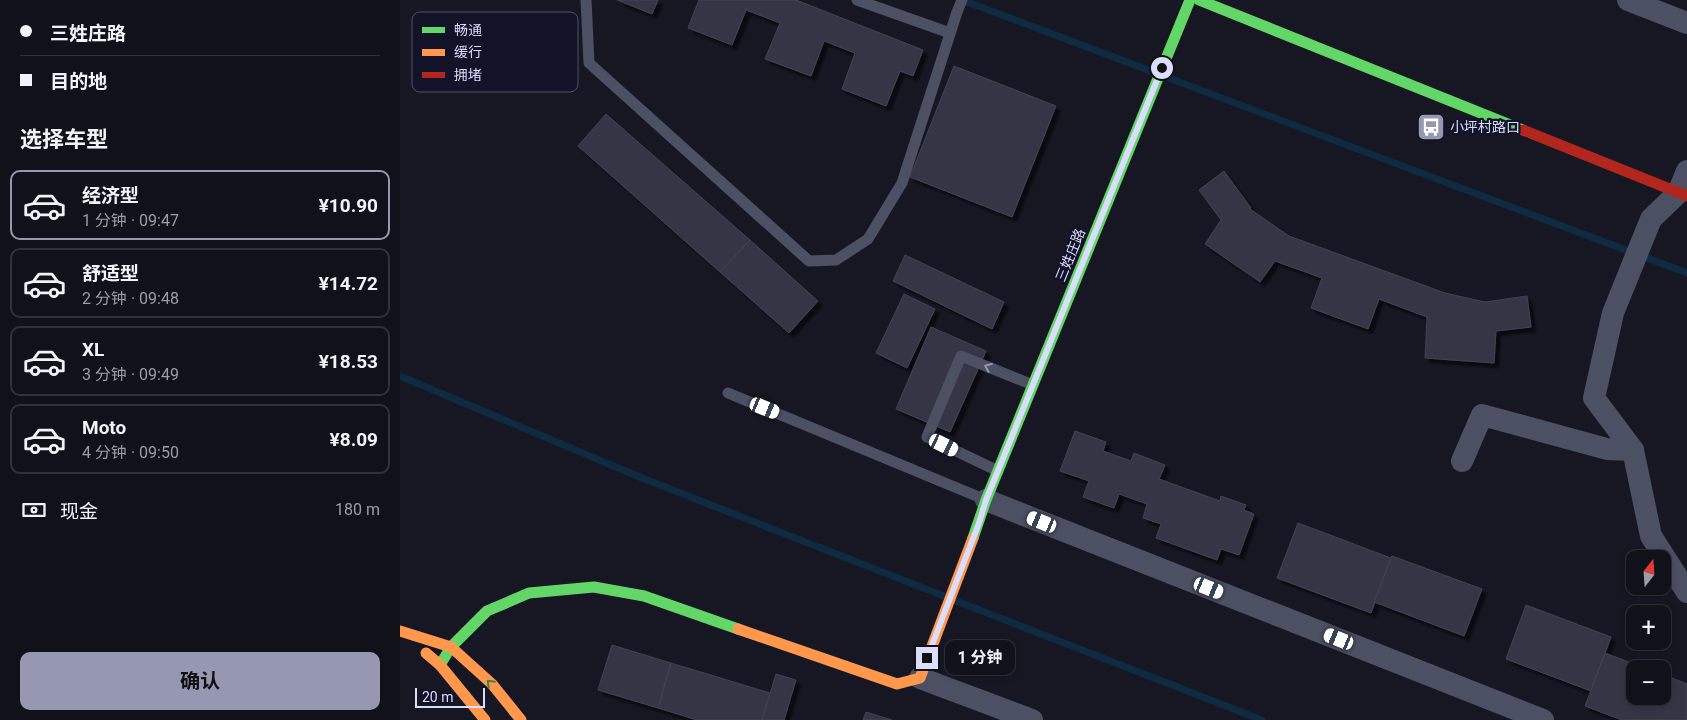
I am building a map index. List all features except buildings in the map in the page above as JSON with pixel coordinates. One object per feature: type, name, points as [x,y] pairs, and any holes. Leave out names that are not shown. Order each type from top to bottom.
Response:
[{"type":"street","name":"三姓庄路","points":[[924,668],[986,500],[1190,0]]},
{"type":"street","points":[[1199,0],[1683,195]]},
{"type":"street","points":[[1628,0],[1687,23]]},
{"type":"street","points":[[1687,171],[1683,195],[1651,220],[1628,276],[1613,313],[1594,398],[1634,450],[1651,536],[1687,592]]},
{"type":"street","points":[[1462,461],[1482,416],[1607,449],[1634,450]]},
{"type":"street","points":[[986,500],[1543,720]]},
{"type":"street","points":[[440,666],[451,647],[487,612],[529,593],[594,587],[644,596],[897,684],[924,668],[1032,720]]},
{"type":"street","points":[[400,631],[451,647],[492,684],[521,720]]},
{"type":"street","points":[[400,631],[440,666],[485,720]]},
{"type":"lane","points":[[586,0],[589,63],[808,262],[836,260],[868,239],[902,183],[962,0]]},
{"type":"lane","points":[[857,0],[950,33]]},
{"type":"lane","points":[[998,471],[927,436],[961,356],[1033,386]]},
{"type":"lane","points":[[728,393],[986,500]]},
{"type":"waterway","points":[[962,0],[1156,73]]},
{"type":"waterway","points":[[1166,77],[1687,273]]},
{"type":"waterway","points":[[400,376],[642,478],[944,596]]},
{"type":"waterway","points":[[954,600],[1262,720]]},
{"type":"traffic: fast","points":[[973,538],[986,500],[1190,0]]},
{"type":"traffic: fast","points":[[1199,0],[1523,130]]},
{"type":"traffic: fast","points":[[440,665],[451,647],[487,611],[529,593],[594,587],[644,596],[738,629]]},
{"type":"traffic: slow","points":[[738,629],[897,684],[920,678],[973,538]]},
{"type":"traffic: slow","points":[[400,631],[451,647],[492,684],[521,720]]},
{"type":"traffic: slow","points":[[426,653],[440,665],[485,720]]},
{"type":"traffic: jam","points":[[1523,130],[1687,196]]},
{"type":"place","name":"小坪村路口","points":[[1431,127]]},
{"type":"route","points":[[927,658],[986,500],[1162,68]]}]
